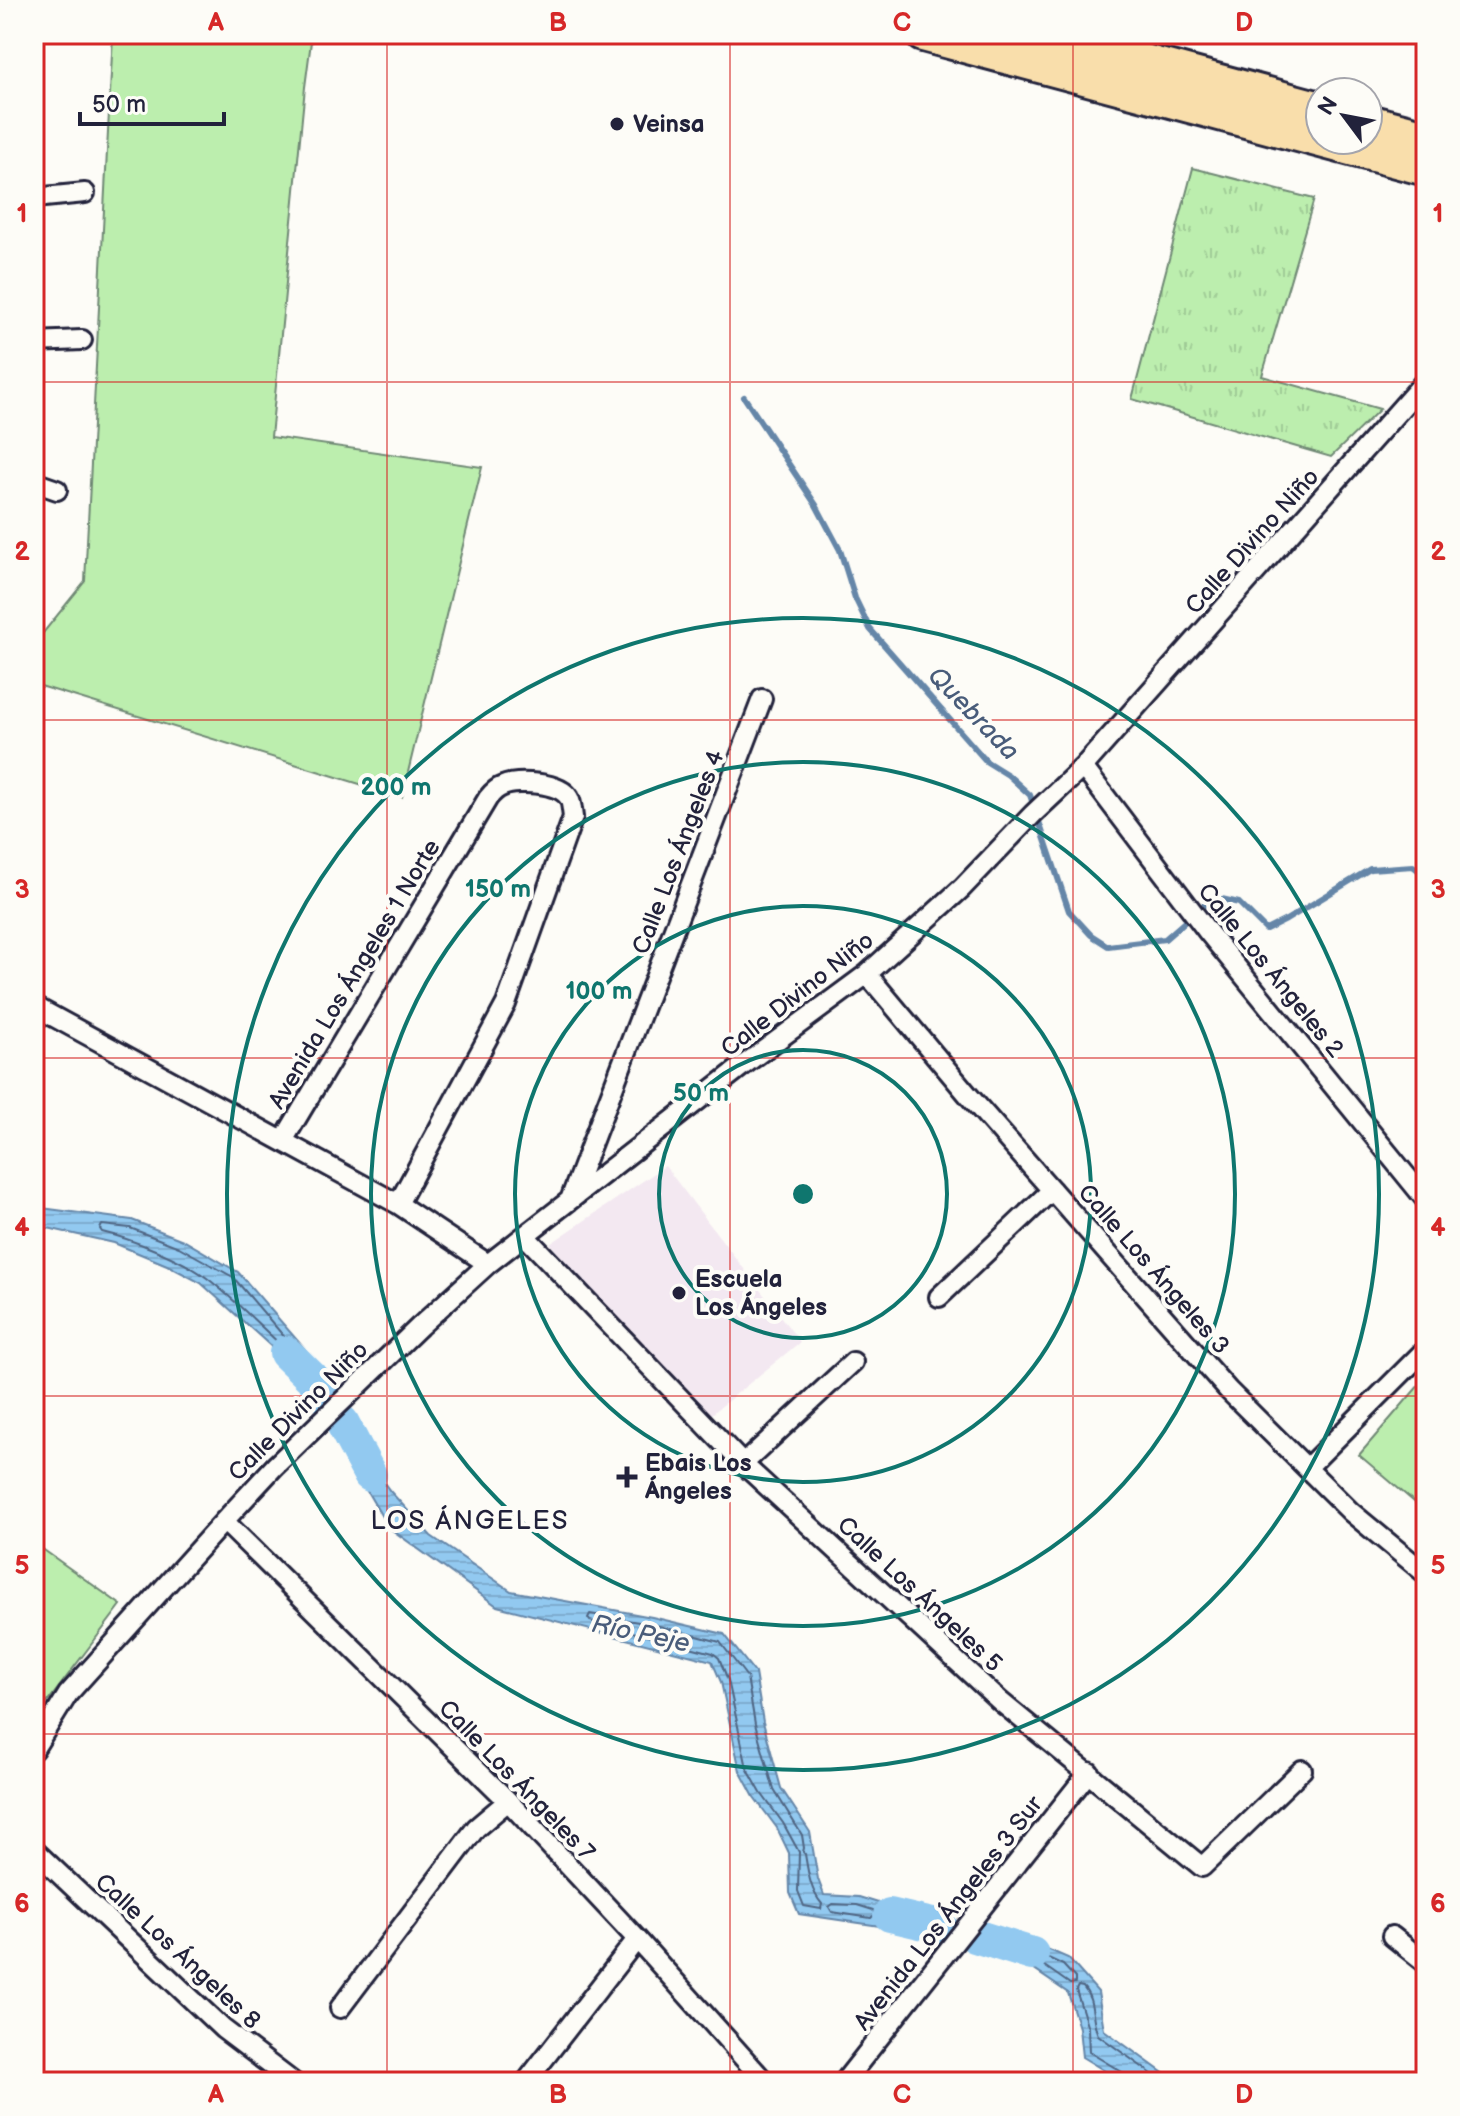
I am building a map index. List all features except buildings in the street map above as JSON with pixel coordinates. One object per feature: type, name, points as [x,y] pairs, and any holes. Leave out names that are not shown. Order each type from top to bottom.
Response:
[{"type":"highway","points":[[923,34],[1031,43],[1304,105]]},
{"type":"highway","points":[[1031,43],[1423,149]]},
{"type":"highway","points":[[1384,130],[1423,149]]},
{"type":"street","points":[[34,198],[85,193]]},
{"type":"street","points":[[34,342],[82,340]]},
{"type":"street","name":"Calle Divino Niño","points":[[34,1749],[68,1694],[224,1521],[315,1427],[420,1326],[488,1264],[741,1067],[867,974],[962,888],[1083,767],[1426,380]]},
{"type":"street","points":[[34,482],[57,490]]},
{"type":"street","name":"Calle Los Ángeles 4","points":[[570,1200],[762,699]]},
{"type":"street","name":"Calle Los Ángeles 2","points":[[1083,767],[1208,932],[1426,1200]]},
{"type":"street","name":"Avenida Los Ángeles 1 Norte","points":[[283,1141],[488,798],[500,787],[519,782],[560,790],[570,799],[573,817],[506,1004],[398,1204]]},
{"type":"street","name":"Calle Los Ángeles 3","points":[[867,974],[1228,1390],[1351,1512],[1426,1574]]},
{"type":"street","points":[[34,1006],[398,1204],[488,1264]]},
{"type":"street","points":[[939,1297],[1052,1190]]},
{"type":"street","name":"Calle Los Ángeles 5","points":[[525,1236],[743,1464],[1001,1702],[1202,1867],[1302,1770]]},
{"type":"street","points":[[1307,1468],[1426,1349]]},
{"type":"street","points":[[743,1464],[853,1362]]},
{"type":"street","name":"Calle Los Ángeles 7","points":[[224,1521],[508,1801],[765,2082]]},
{"type":"street","name":"Avenida Los Ángeles 3 Sur","points":[[844,2082],[1089,1772]]},
{"type":"street","points":[[340,2008],[476,1828],[508,1801]]},
{"type":"street","name":"Calle Los Ángeles 8","points":[[34,1850],[223,2029],[293,2082]]},
{"type":"street","points":[[1392,1936],[1426,1963]]},
{"type":"street","points":[[526,2082],[637,1939]]},
{"type":"shaded area","name":"Escuela Los Ángeles","points":[[665,1166],[800,1342],[707,1418],[550,1244]]},
{"type":"green space","points":[[113,34],[312,34],[271,437],[482,467],[402,797],[34,684],[34,644],[85,581]]},
{"type":"green space","points":[[1193,168],[1314,199],[1262,376],[1380,409],[1331,457],[1132,399]]},
{"type":"green space","points":[[1426,1377],[1426,1512],[1359,1455]]},
{"type":"green space","points":[[34,1543],[121,1605],[34,1720],[37,1700],[34,1698]]},
{"type":"water","points":[[34,1207],[132,1220],[183,1240],[238,1272],[310,1355],[319,1385],[298,1371],[201,1283],[114,1243],[34,1225]]},
{"type":"water","points":[[348,1433],[390,1491],[431,1536],[511,1591],[652,1617],[724,1634],[755,1673],[763,1722],[781,1788],[810,1832],[824,1895],[859,1897],[927,1918],[933,1926],[920,1932],[799,1914],[790,1893],[789,1853],[777,1828],[754,1797],[740,1771],[721,1682],[712,1661],[497,1606],[388,1527],[361,1481]]},
{"type":"water","points":[[1024,1939],[1068,1958],[1098,1992],[1104,2030],[1166,2075],[1165,2082],[1123,2082],[1082,2057],[1079,2028],[1068,1993],[990,1940]]},
{"type":"waterway","name":"Quebrada","points":[[744,397],[816,505],[840,550],[855,598],[870,629],[987,762],[1008,775],[1030,795],[1069,911],[1091,935],[1108,946],[1165,939],[1213,897],[1239,903],[1266,930],[1370,869],[1413,866],[1426,876]]},
{"type":"waterway","name":"Río Peje","points":[[286,1353],[326,1396]]},
{"type":"waterway","name":"Río Peje","points":[[342,1422],[370,1475]]},
{"type":"waterway","name":"Río Peje","points":[[890,1915],[941,1927]]},
{"type":"waterway","name":"Río Peje","points":[[975,1936],[1032,1954]]},
{"type":"place","name":"Veinsa","points":[[617,124]]},
{"type":"place","name":"Escuela Los Ángeles","points":[[679,1293]]},
{"type":"place","name":"Ebais Los Ángeles","points":[[627,1477]]},
{"type":"district","name":"LOS ÁNGELES","points":[[470,1520]]}]
